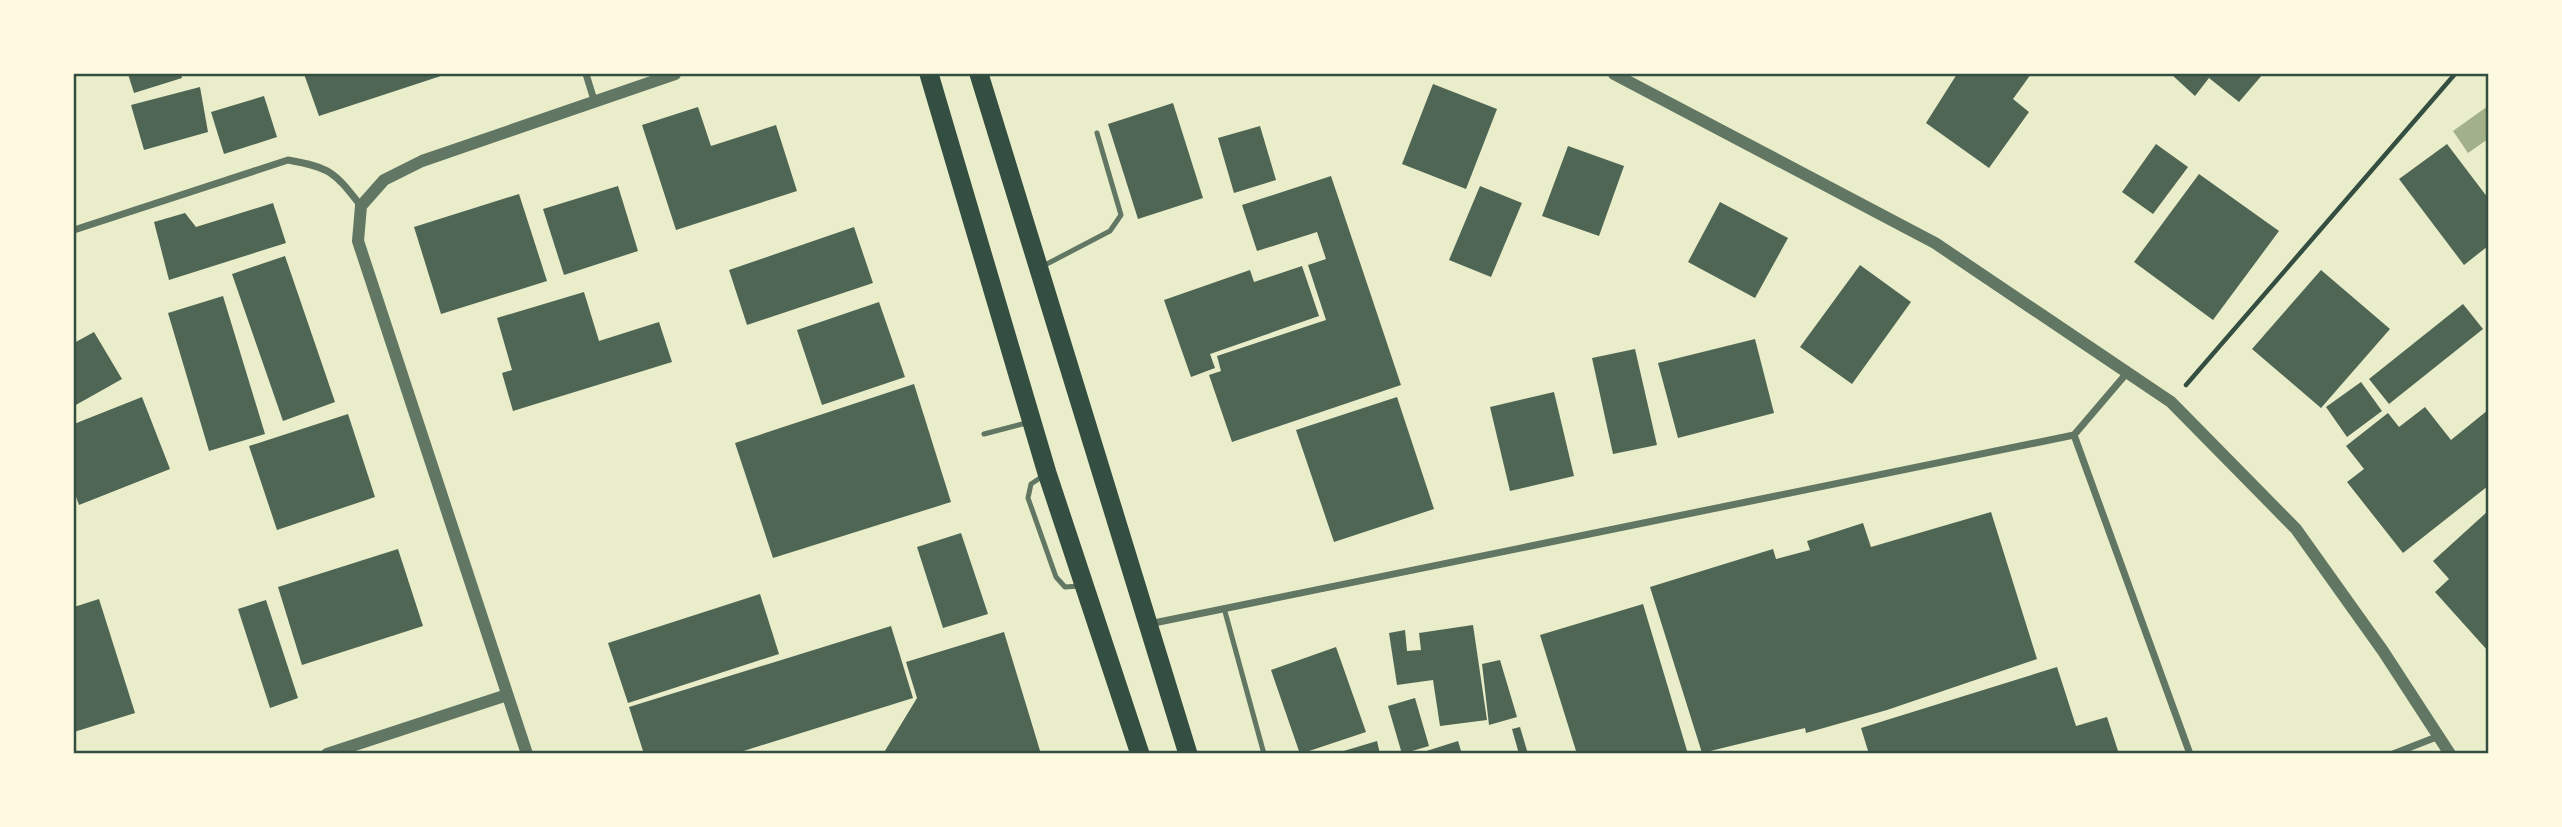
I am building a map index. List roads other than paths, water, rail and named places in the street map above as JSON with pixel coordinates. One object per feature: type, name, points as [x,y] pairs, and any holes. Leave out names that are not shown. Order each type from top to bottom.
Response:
[{"type":"highway","points":[[929,74],[1047,473],[1140,754]]},
{"type":"highway","points":[[979,74],[1188,754]]},
{"type":"street","points":[[586,74],[594,100]]},
{"type":"street","points":[[527,754],[358,241],[361,206],[384,180],[422,161],[675,74]]},
{"type":"street","points":[[1614,74],[1935,243],[2171,402],[2296,528],[2451,754]]},
{"type":"street","points":[[74,230],[288,160],[334,172],[361,206]]},
{"type":"street","points":[[1149,624],[2074,435],[2126,374]]},
{"type":"street","points":[[2074,435],[2189,754]]},
{"type":"street","points":[[327,754],[507,695]]},
{"type":"street","points":[[2393,754],[2439,736]]},
{"type":"lane","points":[[1037,269],[1110,231],[1121,215],[1097,133]]},
{"type":"lane","points":[[984,435],[1033,421]]},
{"type":"lane","points":[[1047,473],[1031,484],[1028,498],[1056,577],[1065,587],[1086,586]]},
{"type":"lane","points":[[1224,608],[1264,754]]}]
